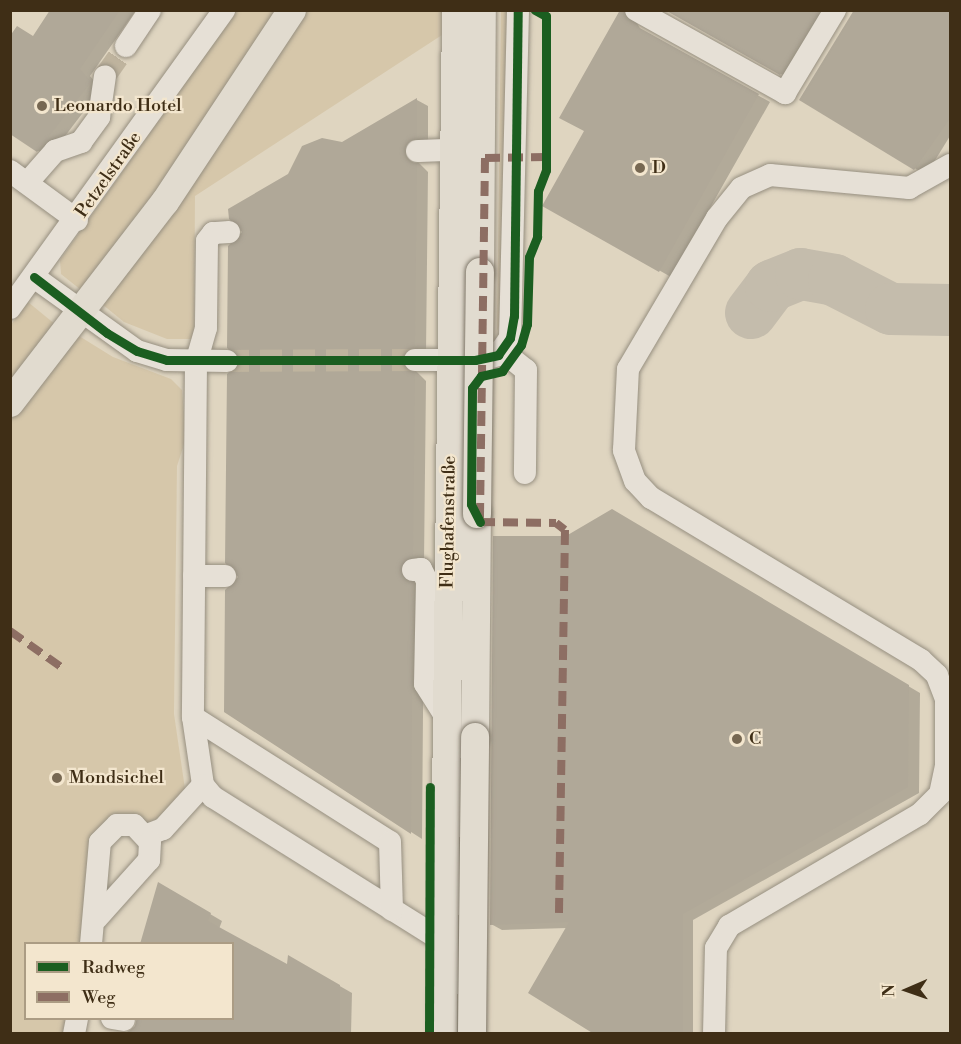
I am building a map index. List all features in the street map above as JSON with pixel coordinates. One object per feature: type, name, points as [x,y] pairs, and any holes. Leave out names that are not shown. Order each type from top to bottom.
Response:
[{"type":"main road","points":[[10,403],[208,141],[292,10]]},
{"type":"main road","name":"Flughafenstraße","points":[[443,1034],[456,10]]},
{"type":"main road","name":"Flughafenstraße","points":[[472,1034],[482,10]]},
{"type":"street","points":[[126,46],[150,10]]},
{"type":"street","name":"Petzelstraße","points":[[10,308],[77,220],[224,10]]},
{"type":"street","points":[[415,360],[482,360],[501,351],[514,316],[518,10]]},
{"type":"street","points":[[636,10],[785,93],[835,10]]},
{"type":"street","points":[[77,220],[19,177],[55,151],[81,142],[99,117],[105,76]]},
{"type":"street","points":[[417,151],[454,150]]},
{"type":"street","points":[[714,1034],[716,948],[729,926],[920,814],[940,794],[946,766],[946,699],[937,675],[921,660],[651,498],[635,481],[624,450],[628,369],[717,218],[741,188],[770,176],[909,188],[951,165]]},
{"type":"street","points":[[229,232],[213,232],[207,241],[206,328],[196,362],[193,717],[203,785],[213,797],[444,942]]},
{"type":"street","points":[[34,278],[80,313],[137,351],[196,362],[227,361]]},
{"type":"street","points":[[501,351],[526,370],[525,473]]},
{"type":"street","points":[[413,570],[420,569],[427,582],[419,640],[427,695],[447,719]]},
{"type":"street","points":[[194,576],[225,576]]},
{"type":"street","points":[[193,717],[390,842],[392,910]]},
{"type":"street","points":[[147,835],[163,829],[203,785]]},
{"type":"street","points":[[91,942],[97,918],[104,834],[126,823],[147,835]]},
{"type":"street","points":[[97,918],[149,860],[147,835]]},
{"type":"shaded area","points":[[508,10],[503,317],[497,331],[501,11]]},
{"type":"shaded area","points":[[236,11],[280,11],[184,158],[81,290],[61,274],[60,260]]},
{"type":"shaded area","points":[[303,11],[443,11],[442,35],[195,196],[194,339],[167,339],[124,322],[102,304]]},
{"type":"shaded area","points":[[28,302],[56,325],[10,384],[10,326]]},
{"type":"shaded area","points":[[79,336],[113,357],[171,379],[182,390],[186,438],[177,466],[174,714],[185,789],[165,814],[149,823],[118,816],[81,942],[24,942],[24,1020],[66,1020],[64,1033],[11,1033],[10,421]]},
{"type":"building","name":"Leonardo Hotel","points":[[50,10],[120,10],[80,69],[91,82],[37,152],[10,134],[10,36],[17,26],[33,36]]},
{"type":"building","name":"D","points":[[620,10],[629,22],[759,94],[659,272],[542,206],[584,131],[559,118]]},
{"type":"building","points":[[665,10],[819,10],[780,75]]},
{"type":"building","points":[[854,10],[951,10],[951,117],[914,170],[799,100]]},
{"type":"building","points":[[417,98],[417,137],[404,151],[417,164],[415,346],[402,359],[415,373],[413,556],[400,571],[413,583],[411,834],[224,712],[225,590],[238,577],[225,563],[227,374],[240,361],[227,348],[228,246],[242,232],[229,219],[228,209],[288,174],[302,146],[322,138],[342,142]]},
{"type":"building","name":"C","points":[[612,509],[909,685],[908,787],[683,914],[683,1034],[594,1034],[528,993],[569,922],[490,925],[493,536],[566,536]]},
{"type":"building","points":[[158,882],[211,913],[208,921],[287,964],[288,955],[340,985],[340,1034],[122,1034],[134,1029],[136,1020],[234,1020],[234,942],[141,942]]},
{"type":"taxiway","points":[[751,313],[771,286],[801,274],[834,280],[891,309],[950,310]]},
{"type":"tunnel","points":[[105,76],[126,46]]},
{"type":"tunnel","points":[[227,361],[415,360]]},
{"type":"marked path","points":[[546,157],[485,158],[480,522],[556,523],[565,530],[559,919]]},
{"type":"marked path","points":[[10,631],[64,669]]},
{"type":"cycle path","points":[[34,277],[107,333],[137,351],[167,360],[475,360],[498,355],[510,338],[514,316],[518,10]]},
{"type":"cycle path","points":[[480,522],[471,504],[472,388],[481,376],[502,371],[521,345],[527,324],[529,257],[537,237],[538,191],[546,170],[546,16],[535,10]]},
{"type":"cycle path","points":[[429,1034],[430,787]]},
{"type":"place","name":"Leonardo Hotel","points":[[42,106]]},
{"type":"place","name":"D","points":[[640,168]]},
{"type":"place","name":"C","points":[[737,739]]},
{"type":"place","name":"Mondsichel","points":[[57,778]]}]
